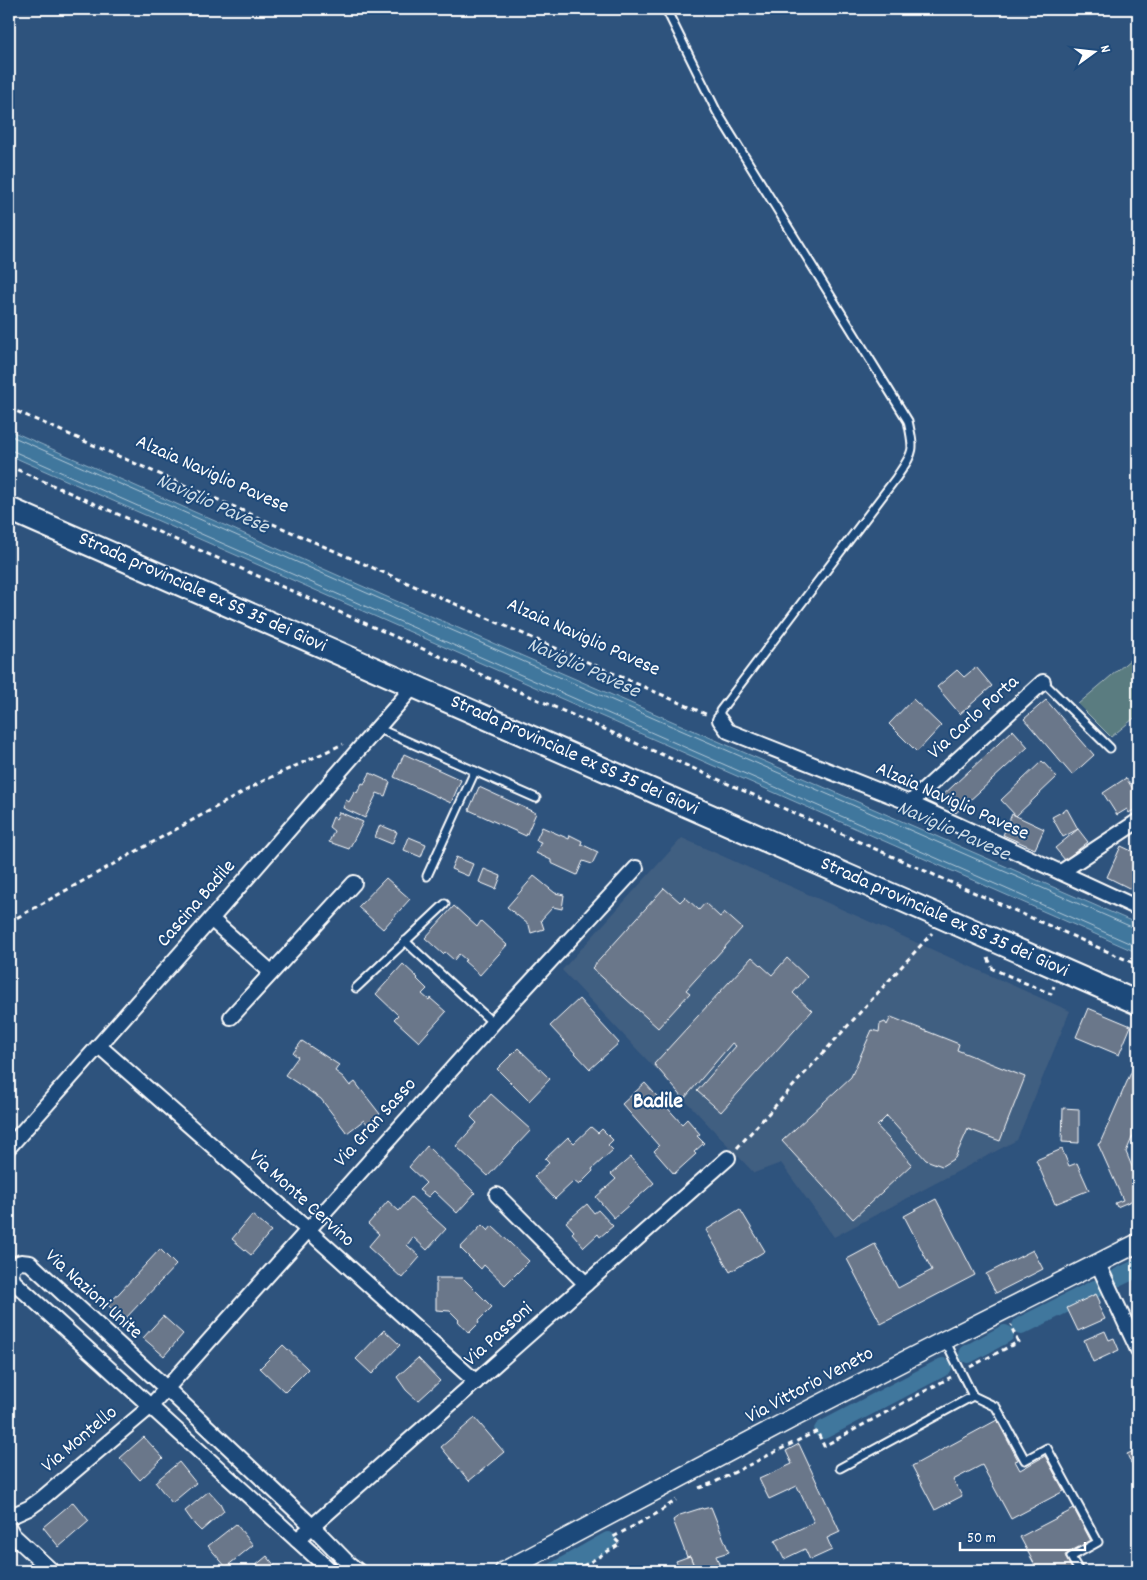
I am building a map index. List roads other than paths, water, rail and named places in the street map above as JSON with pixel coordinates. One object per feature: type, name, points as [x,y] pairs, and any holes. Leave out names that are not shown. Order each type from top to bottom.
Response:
[{"type":"main road","name":"Strada provinciale ex SS 35 dei Giovi","points":[[9,509],[1138,1003]]},
{"type":"street","name":"Via Carlo Porta","points":[[910,803],[1043,682]]},
{"type":"street","name":"Cascina Badile","points":[[9,1148],[414,686]]},
{"type":"street","name":"Alzaia Naviglio Pavese","points":[[720,720],[728,730],[910,803],[1138,908]]},
{"type":"street","points":[[1061,872],[1138,821]]},
{"type":"street","name":"Via Gran Sasso","points":[[150,1407],[492,1023],[636,868]]},
{"type":"street","points":[[232,1017],[354,883]]},
{"type":"street","points":[[211,919],[271,972]]},
{"type":"street","name":"Via Monte Cervino","points":[[99,1046],[476,1382]]},
{"type":"street","name":"Via Passoni","points":[[297,1540],[728,1158]]},
{"type":"street","points":[[497,1194],[586,1284]]},
{"type":"street","name":"Via Vittorio Veneto","points":[[504,1571],[791,1419],[1138,1244]]},
{"type":"street","name":"Via Nazioni Unite","points":[[331,1571],[14,1282],[11,1274],[13,1265],[21,1262],[30,1263],[166,1388],[358,1571]]},
{"type":"street","points":[[1098,1264],[1138,1350]]},
{"type":"street","name":"Via Montello","points":[[9,1517],[34,1504],[150,1407]]},
{"type":"street","points":[[9,1528],[13,1535],[52,1571]]},
{"type":"lane","points":[[666,9],[718,112],[908,421],[913,445],[912,455],[896,478],[720,711],[720,720]]},
{"type":"lane","points":[[1043,682],[1110,748]]},
{"type":"lane","points":[[377,728],[536,798]]},
{"type":"lane","points":[[427,876],[475,771]]},
{"type":"lane","points":[[356,988],[445,904]]},
{"type":"lane","points":[[405,941],[492,1023]]},
{"type":"lane","points":[[945,1340],[973,1396],[996,1407],[1025,1460],[1047,1448],[1098,1542],[1071,1557],[1079,1571]]},
{"type":"lane","points":[[840,1468],[973,1396]]},
{"type":"water","points":[[9,430],[1138,924],[1138,953],[9,455]]},
{"type":"waterway","points":[[1119,1277],[1138,1268]]},
{"type":"waterway","points":[[1021,1326],[1095,1289]]},
{"type":"waterway","points":[[968,1354],[1005,1334]]},
{"type":"waterway","points":[[823,1430],[943,1367]]},
{"type":"waterway","points":[[555,1571],[608,1541]]},
{"type":"district","name":"Badile","points":[[658,1102]]},
{"type":"water label","name":"Naviglio Pavese","points":[[212,505]]},
{"type":"water label","name":"Naviglio Pavese","points":[[583,669]]},
{"type":"water label","name":"Naviglio Pavese","points":[[953,832]]}]
